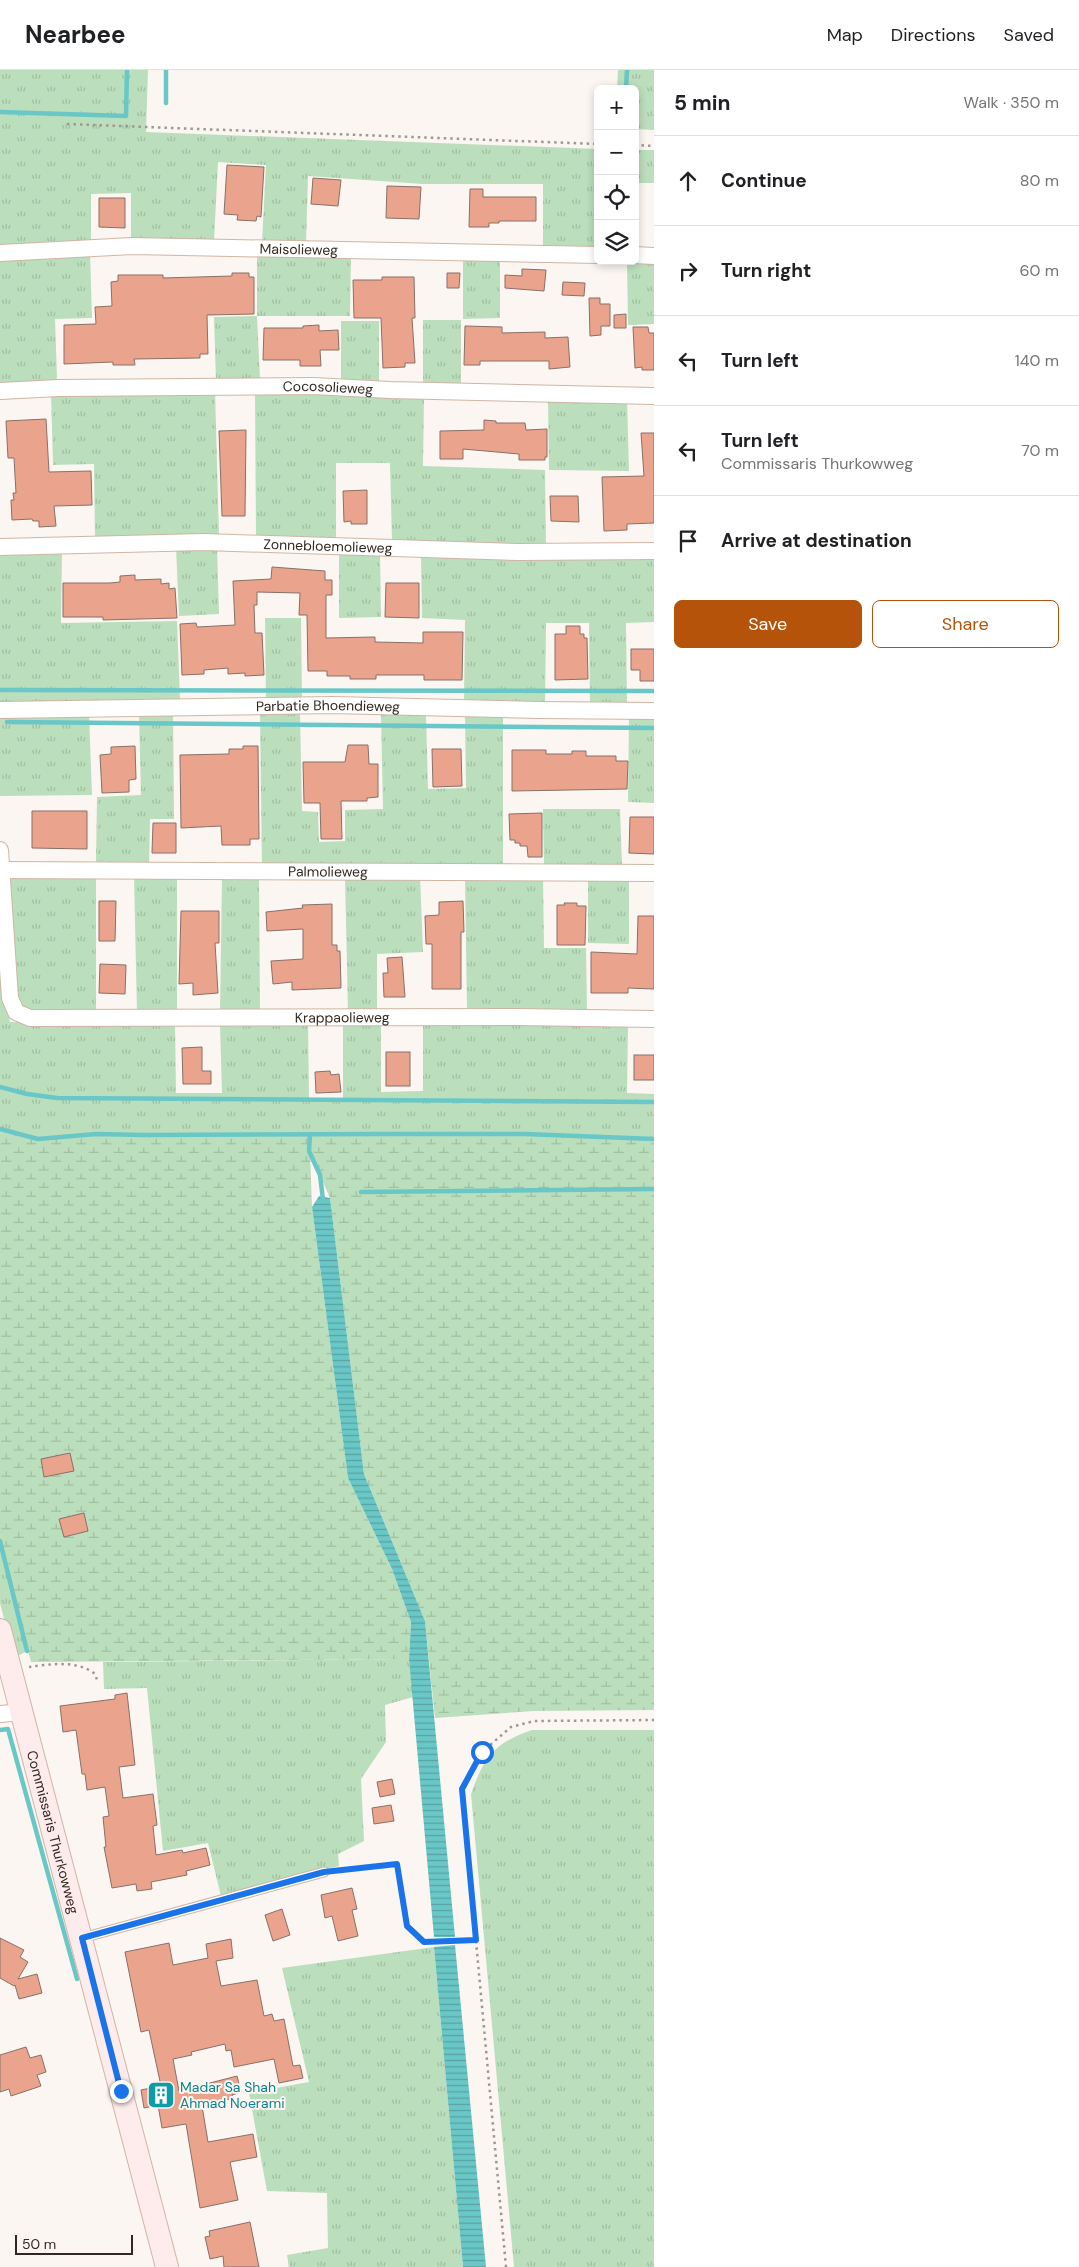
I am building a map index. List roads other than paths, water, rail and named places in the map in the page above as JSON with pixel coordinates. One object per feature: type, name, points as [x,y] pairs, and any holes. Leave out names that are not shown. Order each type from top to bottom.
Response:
[{"type":"main road","name":"Commissaris Thurkowweg","points":[[0,1630],[10,1670],[11,1713],[82,1938],[167,2267]]},
{"type":"street","name":"Maisolieweg","points":[[0,253],[132,246],[594,255]]},
{"type":"street","points":[[639,256],[654,256]]},
{"type":"street","name":"Cocosolieweg","points":[[0,391],[59,388],[313,386],[390,390],[654,396]]},
{"type":"street","name":"Zonnebloemolieweg","points":[[0,547],[204,542],[499,552],[654,551]]},
{"type":"street","name":"Parbatie Bhoendieweg","points":[[0,710],[332,705],[654,711]]},
{"type":"street","points":[[0,850],[2,870]]},
{"type":"street","name":"Palmolieweg","points":[[2,870],[654,873]]},
{"type":"street","name":"Krappaolieweg","points":[[2,870],[10,998],[16,1012],[30,1018],[516,1017],[654,1020]]},
{"type":"lane","points":[[82,1938],[324,1872]]},
{"type":"water","points":[[319,1196],[330,1198],[364,1474],[425,1621],[455,1937],[434,1937],[409,1659],[411,1622],[392,1569],[348,1478],[312,1207]]},
{"type":"water","points":[[455,1945],[486,2267],[463,2267],[434,1947]]},
{"type":"waterway","points":[[0,112],[126,116],[127,70]]},
{"type":"waterway","points":[[166,70],[166,103]]},
{"type":"waterway","points":[[626,85],[627,70]]},
{"type":"waterway","points":[[1,690],[654,691]]},
{"type":"waterway","points":[[7,722],[654,728]]},
{"type":"waterway","points":[[0,1087],[27,1094],[57,1098],[654,1102]]},
{"type":"waterway","points":[[0,1129],[38,1139],[96,1134],[525,1134],[654,1139]]},
{"type":"waterway","points":[[310,1134],[309,1151],[320,1175],[323,1200]]},
{"type":"waterway","points":[[361,1192],[654,1189]]},
{"type":"waterway","points":[[0,1541],[27,1651]]},
{"type":"waterway","points":[[0,1730],[8,1729],[77,1979]]},
{"type":"place","name":"Madar Sa Shah Ahmad Noerami","points":[[161,2095]]}]
